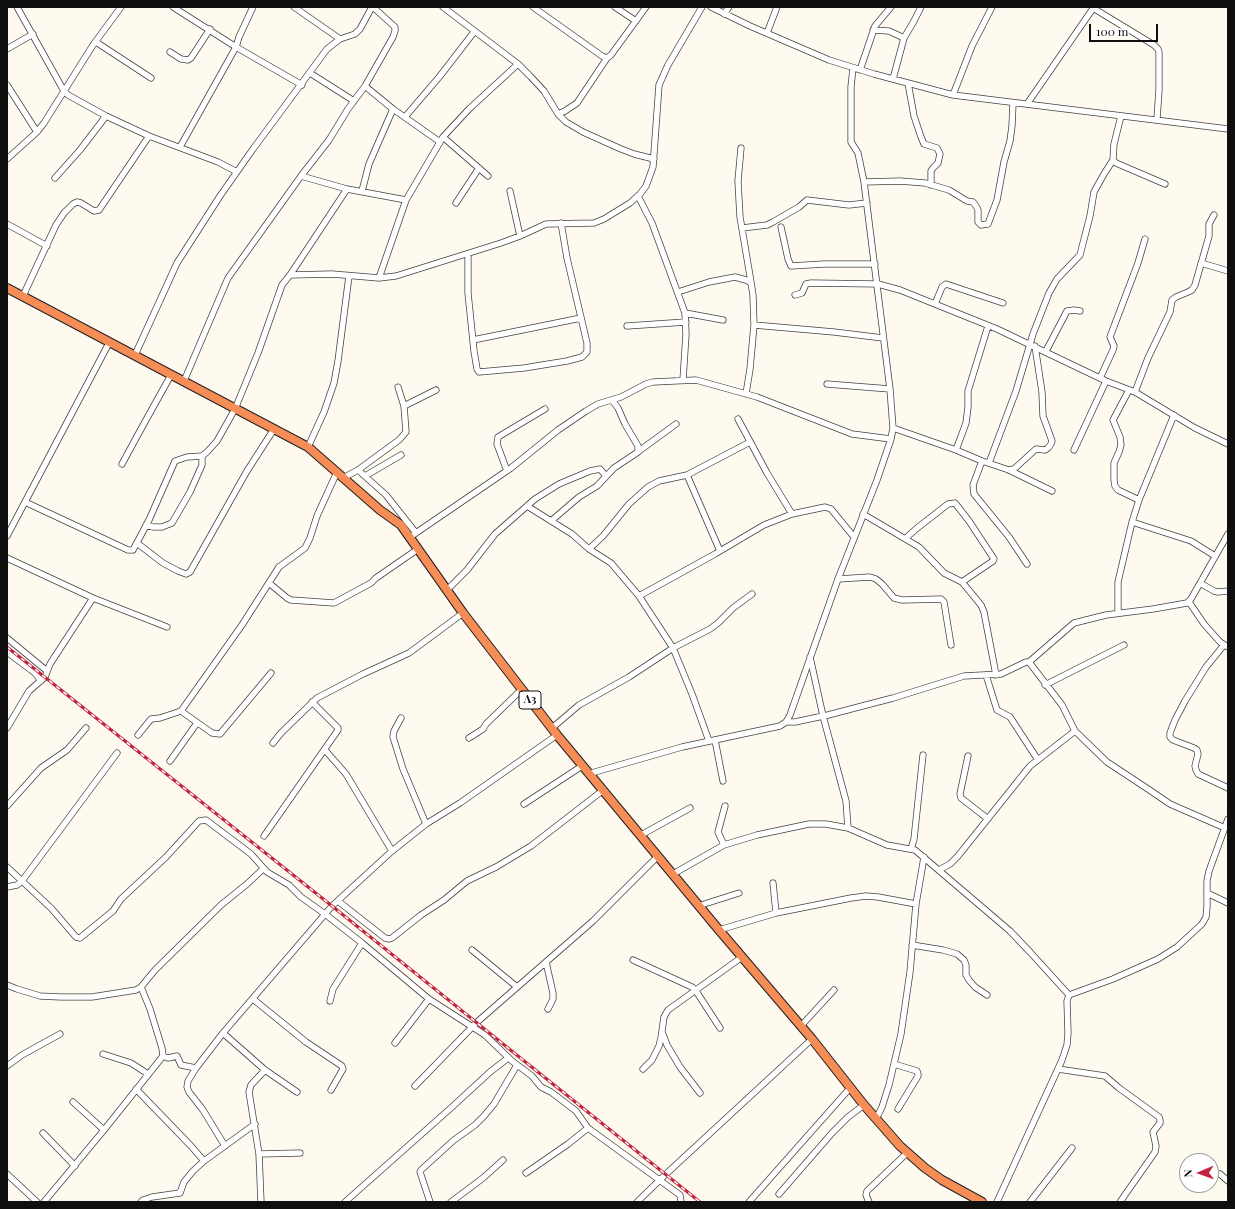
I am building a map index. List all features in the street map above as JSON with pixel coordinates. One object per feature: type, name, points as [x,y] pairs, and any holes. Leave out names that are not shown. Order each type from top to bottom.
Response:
[{"type":"highway","name":"A3","points":[[7,288],[308,447],[380,510],[413,535],[418,549],[463,613],[557,735],[698,906],[812,1039],[876,1119],[907,1153],[931,1172],[973,1200],[982,1202]]},
{"type":"street","points":[[17,7],[64,90],[72,97],[106,116],[149,136],[218,162],[237,172]]},
{"type":"street","points":[[7,159],[37,132],[96,42],[121,7]]},
{"type":"street","points":[[173,7],[210,29],[236,47],[302,84]]},
{"type":"street","points":[[180,148],[236,47],[253,7]]},
{"type":"street","points":[[294,7],[340,39]]},
{"type":"street","points":[[135,355],[177,263],[237,172],[327,49],[340,39],[355,34],[360,29],[373,7],[396,29],[364,86],[329,140],[301,176],[228,278],[184,381]]},
{"type":"street","points":[[443,7],[518,64],[538,83],[558,114],[566,122],[583,132],[634,154],[654,159]]},
{"type":"street","points":[[533,7],[607,58]]},
{"type":"street","points":[[615,7],[636,21]]},
{"type":"street","points":[[558,114],[577,103],[607,58],[611,55],[646,7]]},
{"type":"street","points":[[290,275],[312,274],[379,278],[408,273],[520,236],[546,224],[594,223],[619,210],[638,196],[646,186],[654,159],[659,85],[668,65],[702,7]]},
{"type":"street","points":[[711,7],[828,60],[953,95],[1121,116],[1157,119],[1228,129]]},
{"type":"street","points":[[724,14],[729,7]]},
{"type":"street","points":[[766,33],[777,7]]},
{"type":"street","points":[[860,70],[873,30],[877,22],[891,7]]},
{"type":"street","points":[[892,79],[904,38],[921,7]]},
{"type":"street","points":[[953,95],[972,46],[992,7]]},
{"type":"street","points":[[1027,104],[1094,8],[1154,45],[1158,49],[1159,90],[1157,119]]},
{"type":"street","points":[[170,52],[181,59],[188,60],[191,58],[210,29]]},
{"type":"street","points":[[873,30],[889,31],[904,38]]},
{"type":"street","points":[[405,117],[444,71],[474,32]]},
{"type":"street","points":[[7,49],[33,34]]},
{"type":"street","points":[[96,42],[150,78]]},
{"type":"street","points":[[379,278],[406,200],[442,140],[470,109],[518,64]]},
{"type":"street","points":[[588,774],[659,753],[780,726],[786,722],[790,715],[838,579],[877,480],[891,439],[893,428],[878,284],[864,182],[858,153],[851,142],[851,87],[853,68]]},
{"type":"street","points":[[310,73],[354,101]]},
{"type":"street","points":[[908,83],[914,116],[924,144],[937,148],[940,154],[938,163],[931,171],[931,185]]},
{"type":"street","points":[[7,85],[37,132]]},
{"type":"street","points":[[364,86],[393,109],[442,140],[488,176]]},
{"type":"street","points":[[864,182],[900,181],[931,185],[949,190],[967,201],[973,202],[978,210],[978,222],[981,225],[988,224],[997,200],[1004,162],[1010,141],[1013,103]]},
{"type":"street","points":[[362,191],[369,164],[393,109]]},
{"type":"street","points":[[55,178],[80,150],[106,116]]},
{"type":"street","points":[[989,463],[1016,391],[1049,293],[1057,279],[1080,255],[1090,216],[1094,192],[1113,160],[1114,144],[1121,116]]},
{"type":"street","points":[[23,296],[60,218],[73,204],[77,202],[94,211],[99,210],[149,136]]},
{"type":"street","points":[[741,148],[738,181],[740,217],[751,283],[754,325],[746,394]]},
{"type":"street","points":[[1113,160],[1116,163],[1165,184]]},
{"type":"street","points":[[456,203],[478,168]]},
{"type":"street","points":[[301,176],[347,189],[406,200]]},
{"type":"street","points":[[25,502],[128,550],[133,550],[175,461],[187,457],[202,456],[212,448],[217,441],[235,409],[258,353],[282,285],[347,189]]},
{"type":"street","points":[[510,192],[520,236]]},
{"type":"street","points":[[638,196],[647,212],[685,313],[686,322],[683,380]]},
{"type":"street","points":[[742,228],[772,222],[807,200],[849,205],[867,203]]},
{"type":"street","points":[[1139,500],[1118,490],[1115,486],[1114,463],[1121,445],[1120,437],[1113,420],[1132,391],[1170,312],[1172,300],[1192,290],[1195,285],[1209,236],[1209,224],[1214,215]]},
{"type":"street","points":[[468,254],[468,293],[477,369],[480,372],[524,368],[566,361],[584,356],[587,352],[587,343],[567,258],[561,223]]},
{"type":"street","points":[[7,224],[47,246]]},
{"type":"street","points":[[781,227],[791,266],[824,264],[875,264]]},
{"type":"street","points":[[1100,378],[1113,350],[1114,346],[1110,337],[1138,264],[1145,239]]},
{"type":"street","points":[[1201,263],[1228,271]]},
{"type":"street","points":[[308,447],[324,412],[334,382],[349,276]]},
{"type":"street","points":[[678,292],[720,279],[740,278],[751,283]]},
{"type":"street","points":[[795,295],[802,294],[806,284],[808,283],[878,284],[900,290],[1046,351],[1106,381],[1132,391],[1209,435],[1228,444]]},
{"type":"street","points":[[935,304],[942,287],[946,284],[1003,302]]},
{"type":"street","points":[[1046,351],[1067,311],[1080,311]]},
{"type":"street","points":[[685,313],[723,320]]},
{"type":"street","points":[[473,340],[581,318]]},
{"type":"street","points":[[627,326],[686,322]]},
{"type":"street","points":[[754,325],[884,338]]},
{"type":"street","points":[[956,450],[966,423],[968,391],[988,326]]},
{"type":"street","points":[[7,536],[109,343]]},
{"type":"street","points":[[1009,470],[1014,469],[1036,449],[1045,450],[1048,448],[1052,441],[1043,416],[1042,392],[1032,345]]},
{"type":"street","points":[[122,464],[171,375]]},
{"type":"street","points":[[358,470],[386,495],[413,535],[507,471],[576,417],[598,404],[631,393],[650,382],[683,380],[696,380],[746,394],[852,434],[891,439]]},
{"type":"street","points":[[1074,450],[1106,381]]},
{"type":"street","points":[[827,384],[890,389]]},
{"type":"street","points":[[343,478],[358,470],[399,440],[406,432],[404,406],[398,387]]},
{"type":"street","points":[[404,406],[436,390]]},
{"type":"street","points":[[612,400],[618,408],[625,424],[638,446],[639,451]]},
{"type":"street","points":[[507,471],[497,444],[498,437],[546,409]]},
{"type":"street","points":[[1118,613],[1118,582],[1132,522],[1139,500],[1174,415]]},
{"type":"street","points":[[738,420],[767,474],[792,514]]},
{"type":"street","points":[[551,521],[579,497],[597,486],[619,465],[637,454],[676,424]]},
{"type":"street","points":[[893,428],[1009,470],[1052,491]]},
{"type":"street","points":[[137,543],[163,563],[186,574],[190,572],[247,471],[274,429]]},
{"type":"street","points":[[589,549],[603,536],[629,504],[648,487],[659,481],[686,475],[750,442]]},
{"type":"street","points":[[365,476],[401,454]]},
{"type":"street","points":[[146,525],[153,528],[162,527],[172,523],[190,492],[202,465],[202,456]]},
{"type":"street","points":[[982,461],[973,485],[974,494],[1009,537],[1027,564]]},
{"type":"street","points":[[447,590],[462,575],[495,534],[539,496],[559,484],[590,471],[600,469],[606,476]]},
{"type":"street","points":[[138,735],[151,719],[160,718],[181,711],[242,625],[279,567],[305,548],[317,516],[337,472]]},
{"type":"street","points":[[686,475],[720,551]]},
{"type":"street","points":[[906,538],[948,504],[954,503],[969,521],[994,559],[994,561],[962,582]]},
{"type":"street","points":[[527,506],[580,540],[589,549],[614,566],[639,596],[673,648],[712,740],[723,781]]},
{"type":"street","points":[[639,596],[764,525],[792,514],[825,506],[831,509],[854,537]]},
{"type":"street","points":[[863,514],[906,538],[919,547],[944,573],[962,582],[981,605],[984,612],[996,675]]},
{"type":"street","points":[[1132,522],[1191,541],[1215,556]]},
{"type":"street","points":[[786,722],[795,722],[823,716],[893,698],[964,676],[1001,674],[1029,662],[1074,623],[1106,614],[1160,608],[1189,602],[1228,534]]},
{"type":"street","points":[[268,583],[291,600],[334,603],[371,584],[376,578],[418,549]]},
{"type":"street","points":[[7,558],[94,598],[167,627]]},
{"type":"street","points":[[838,579],[870,577],[876,579],[882,584],[894,598],[902,600],[941,599],[944,602],[951,645]]},
{"type":"street","points":[[1200,583],[1214,591],[1228,591]]},
{"type":"street","points":[[552,728],[579,705],[629,677],[673,648],[710,629],[733,608],[752,594]]},
{"type":"street","points":[[7,728],[29,691],[45,677],[50,664],[94,598]]},
{"type":"street","points":[[1189,602],[1204,624],[1226,646],[1206,667],[1185,701],[1175,720],[1170,737],[1173,740],[1197,750],[1198,754],[1195,766],[1198,774],[1228,788]]},
{"type":"street","points":[[273,743],[312,702],[320,696],[409,653],[463,613]]},
{"type":"street","points":[[7,638],[47,671]]},
{"type":"street","points":[[1045,685],[1124,645]]},
{"type":"street","points":[[7,652],[35,673],[41,681]]},
{"type":"street","points":[[810,657],[823,716],[846,801],[848,828]]},
{"type":"street","points":[[1029,662],[1045,685],[1062,705],[1075,731],[1107,762],[1170,804],[1225,828]]},
{"type":"street","points":[[181,711],[214,734],[222,733],[271,673]]},
{"type":"street","points":[[986,675],[997,710],[1010,717],[1038,760]]},
{"type":"street","points":[[470,738],[483,729],[486,724],[522,689]]},
{"type":"street","points":[[264,836],[338,728],[312,702]]},
{"type":"street","points":[[401,718],[393,734],[393,740],[403,769],[426,824]]},
{"type":"street","points":[[170,761],[197,723]]},
{"type":"street","points":[[7,806],[41,768],[67,750],[86,728]]},
{"type":"street","points":[[938,870],[950,864],[958,856],[1025,772],[1075,731]]},
{"type":"street","points":[[225,1146],[203,1110],[189,1092],[188,1081],[223,1033],[325,914],[392,851],[426,824],[460,803],[557,735]]},
{"type":"street","points":[[324,750],[346,774],[392,851]]},
{"type":"street","points":[[7,887],[17,885],[22,881],[117,753]]},
{"type":"street","points":[[912,849],[923,755]]},
{"type":"street","points":[[968,756],[960,794],[961,798],[988,819]]},
{"type":"street","points":[[524,804],[582,766]]},
{"type":"street","points":[[338,901],[385,938],[392,938],[421,915],[444,900],[467,881],[496,867],[531,846],[602,791]]},
{"type":"street","points":[[724,845],[718,832],[725,806]]},
{"type":"street","points":[[641,835],[690,808]]},
{"type":"street","points":[[998,1202],[1058,1069],[1067,1045],[1067,1001],[1069,996],[1158,959],[1177,947],[1202,924],[1207,912],[1209,871],[1228,819]]},
{"type":"street","points":[[7,867],[51,908],[76,937],[80,938],[113,911],[121,899],[166,857],[201,820],[206,820],[251,854],[263,868],[289,885],[301,898],[325,914],[362,943],[429,999],[485,1035],[508,1058],[532,1076],[541,1087],[551,1092],[576,1111],[588,1128],[680,1195],[681,1202]]},
{"type":"street","points":[[673,874],[724,845],[757,835],[809,824],[826,824],[848,828],[887,845],[912,849],[924,857],[1010,931],[1069,996]]},
{"type":"street","points":[[416,1086],[472,1027],[593,921],[658,856]]},
{"type":"street","points":[[876,1119],[885,1100],[901,1034],[906,1002],[916,904],[924,857]]},
{"type":"street","points":[[7,985],[40,996],[92,997],[133,992],[141,987],[155,970],[221,905],[247,884],[263,868]]},
{"type":"street","points":[[773,883],[776,913]]},
{"type":"street","points":[[698,906],[739,893]]},
{"type":"street","points":[[1207,893],[1228,903]]},
{"type":"street","points":[[719,930],[776,913],[866,896],[916,904]]},
{"type":"street","points":[[330,1001],[333,989],[362,943]]},
{"type":"street","points":[[912,945],[957,954],[964,960],[966,965],[966,975],[969,980],[975,987],[987,994]]},
{"type":"street","points":[[472,950],[517,987]]},
{"type":"street","points":[[643,1070],[652,1060],[659,1046],[664,1017],[668,1010],[742,958]]},
{"type":"street","points":[[633,960],[682,982],[696,991],[720,1028]]},
{"type":"street","points":[[546,962],[553,993],[553,999],[548,1009]]},
{"type":"street","points":[[44,1202],[75,1166],[163,1056],[150,1009],[141,987]]},
{"type":"street","points":[[801,1026],[834,990]]},
{"type":"street","points":[[253,999],[306,1042],[342,1066],[343,1069],[331,1090]]},
{"type":"street","points":[[394,1043],[429,999]]},
{"type":"street","points":[[662,1032],[676,1061],[700,1093]]},
{"type":"street","points":[[223,1033],[265,1070],[297,1092]]},
{"type":"street","points":[[7,1066],[22,1055],[60,1034]]},
{"type":"street","points":[[637,1202],[812,1039]]},
{"type":"street","points":[[103,1054],[131,1063],[148,1074]]},
{"type":"street","points":[[163,1056],[168,1058],[177,1056],[181,1065],[196,1068]]},
{"type":"street","points":[[345,1202],[490,1072],[508,1058]]},
{"type":"street","points":[[894,1064],[917,1071],[918,1074],[898,1108]]},
{"type":"street","points":[[430,1202],[420,1172],[421,1170],[454,1140],[475,1125],[484,1116],[494,1104],[517,1065]]},
{"type":"street","points":[[1058,1069],[1105,1076],[1159,1117],[1160,1123],[1153,1132],[1156,1146],[1155,1152],[1120,1202]]},
{"type":"street","points":[[261,1202],[259,1154],[249,1088],[265,1070]]},
{"type":"street","points":[[749,1202],[850,1088]]},
{"type":"street","points":[[136,1090],[186,1141],[204,1162]]},
{"type":"street","points":[[73,1102],[104,1130]]},
{"type":"street","points":[[779,1194],[832,1133],[864,1104]]},
{"type":"street","points":[[141,1202],[152,1197],[180,1193],[187,1178],[190,1177],[194,1171],[255,1124]]},
{"type":"street","points":[[526,1173],[568,1144],[588,1128]]},
{"type":"street","points":[[43,1133],[75,1166]]},
{"type":"street","points":[[1030,1202],[1072,1148]]},
{"type":"street","points":[[259,1154],[300,1153]]},
{"type":"street","points":[[868,1202],[866,1195],[867,1191],[907,1153]]},
{"type":"street","points":[[451,1202],[483,1178],[503,1160]]},
{"type":"street","points":[[7,1174],[37,1202]]},
{"type":"street","points":[[1220,1174],[1228,1181]]},
{"type":"railway","points":[[7,647],[700,1202]]}]
